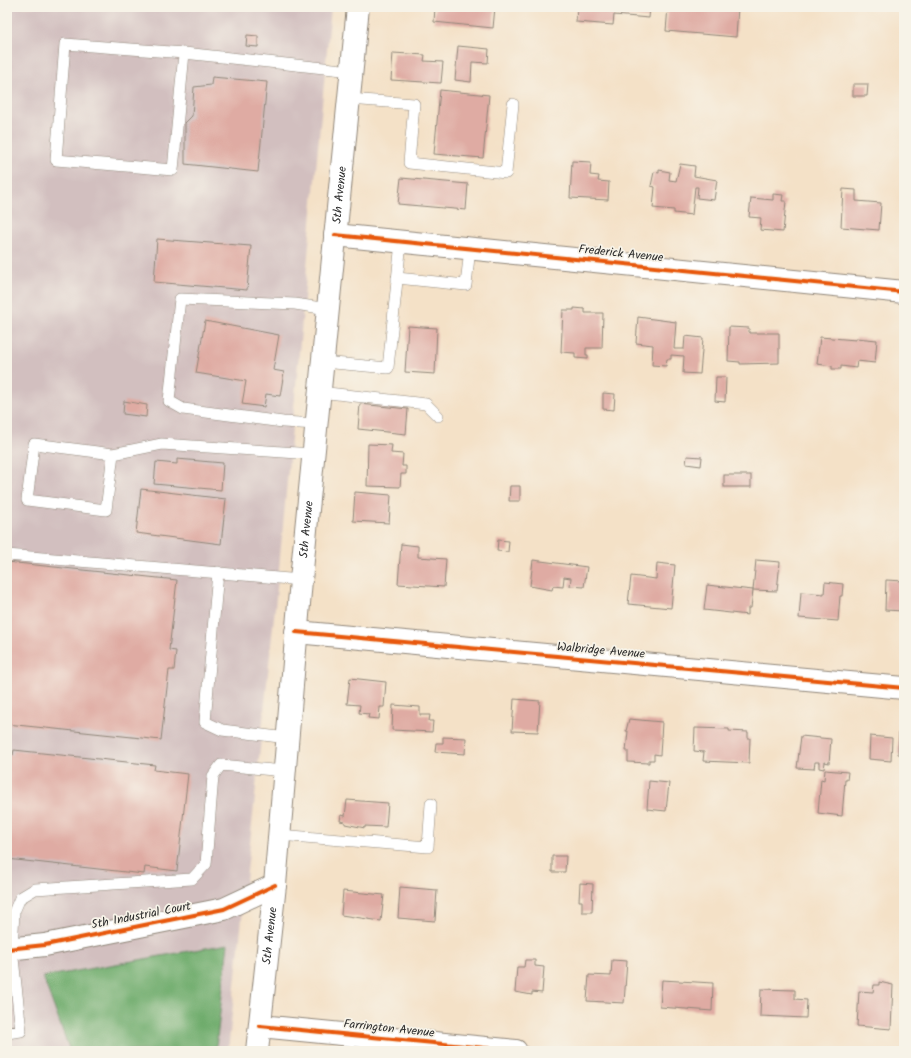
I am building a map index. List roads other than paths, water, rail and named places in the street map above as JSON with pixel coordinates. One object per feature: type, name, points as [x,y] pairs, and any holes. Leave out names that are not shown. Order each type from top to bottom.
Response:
[{"type":"street","name":"5th Avenue","points":[[257,1051],[275,885],[300,580],[358,7]]},
{"type":"street","name":"Frederick Avenue","points":[[335,235],[904,292]]},
{"type":"street","name":"Walbridge Avenue","points":[[296,632],[904,688]]},
{"type":"street","name":"5th Industrial Court","points":[[10,949],[45,945],[224,909],[275,885]]},
{"type":"street","name":"Farrington Avenue","points":[[260,1026],[516,1051]]},
{"type":"lane","points":[[184,52],[173,170],[56,160],[65,44],[184,52],[352,71]]},
{"type":"lane","points":[[349,99],[414,104],[409,163],[506,173],[513,104]]},
{"type":"lane","points":[[323,362],[388,368],[401,242]]},
{"type":"lane","points":[[397,278],[466,285],[470,248]]},
{"type":"lane","points":[[316,424],[283,422],[183,409],[168,401],[180,299],[295,304],[328,309]]},
{"type":"lane","points":[[319,392],[426,404],[438,416]]},
{"type":"lane","points":[[113,454],[106,510],[28,500],[34,444],[113,454],[162,444],[313,454]]},
{"type":"lane","points":[[7,555],[300,580]]},
{"type":"lane","points":[[218,572],[205,722],[222,730],[287,738]]},
{"type":"lane","points":[[7,1033],[21,1031],[10,949],[14,912],[20,898],[35,889],[192,879],[206,864],[213,776],[221,765],[284,771]]},
{"type":"lane","points":[[279,835],[428,847],[431,804]]}]
